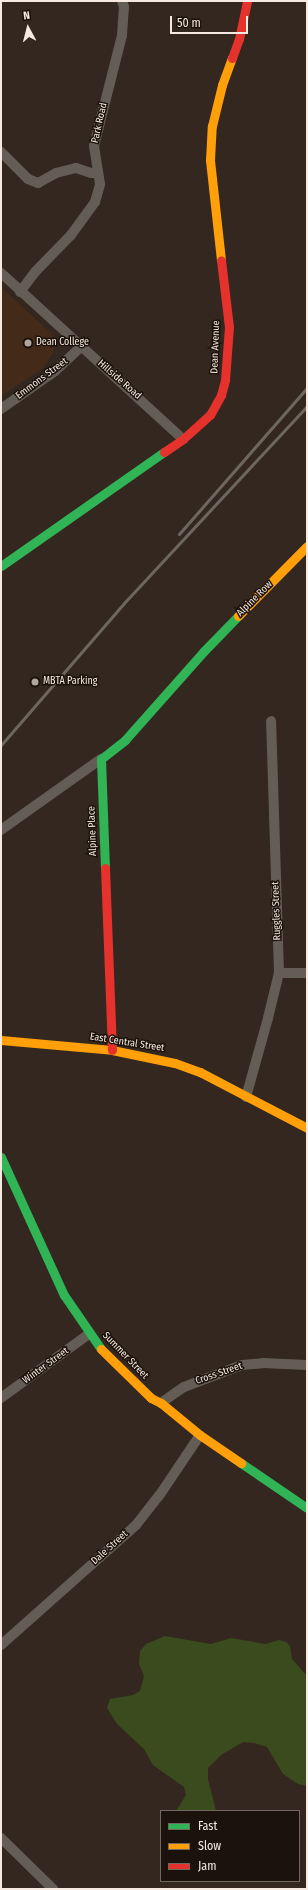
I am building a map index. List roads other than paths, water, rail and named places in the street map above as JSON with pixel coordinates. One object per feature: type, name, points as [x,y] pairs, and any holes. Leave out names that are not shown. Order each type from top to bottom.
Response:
[{"type":"street","name":"Park Road","points":[[20,292],[35,272],[90,211],[95,202],[100,184],[94,146],[122,35],[124,7],[122,1]]},
{"type":"street","name":"Dean Avenue","points":[[1,566],[183,439],[210,415],[221,395],[225,380],[229,327],[210,160],[212,126],[222,85],[240,39],[247,1]]},
{"type":"street","points":[[1,152],[28,179],[38,183],[56,173],[76,168],[91,173],[98,173]]},
{"type":"street","name":"Hillside Road","points":[[1,273],[20,292],[183,439]]},
{"type":"street","name":"Emmons Street","points":[[1,409],[55,371],[81,347]]},
{"type":"street","name":"Alpine Row","points":[[101,759],[125,740],[203,652],[307,546]]},
{"type":"street","name":"Ruggles Street","points":[[246,1097],[279,973],[271,721]]},
{"type":"street","points":[[1,830],[101,759]]},
{"type":"street","name":"Alpine Place","points":[[101,759],[112,1050]]},
{"type":"street","points":[[279,973],[307,974]]},
{"type":"street","name":"East Central Street","points":[[1,1040],[112,1050],[148,1056],[176,1063],[200,1072],[307,1128]]},
{"type":"street","name":"Summer Street","points":[[1,1157],[64,1295],[98,1346],[135,1384],[200,1435],[307,1508]]},
{"type":"street","name":"Winter Street","points":[[1,1398],[90,1333]]},
{"type":"street","name":"Cross Street","points":[[161,1403],[184,1386],[242,1365],[263,1363],[307,1365]]},
{"type":"street","name":"Dale Street","points":[[1,1645],[136,1525],[159,1496],[200,1435]]},
{"type":"street","points":[[1,1838],[53,1889]]},
{"type":"railway","points":[[179,534],[307,388]]},
{"type":"railway","points":[[1,745],[124,603],[307,406]]},
{"type":"place","name":"Dean College","points":[[28,343]]},
{"type":"place","name":"MBTA Parking","points":[[35,682]]}]
